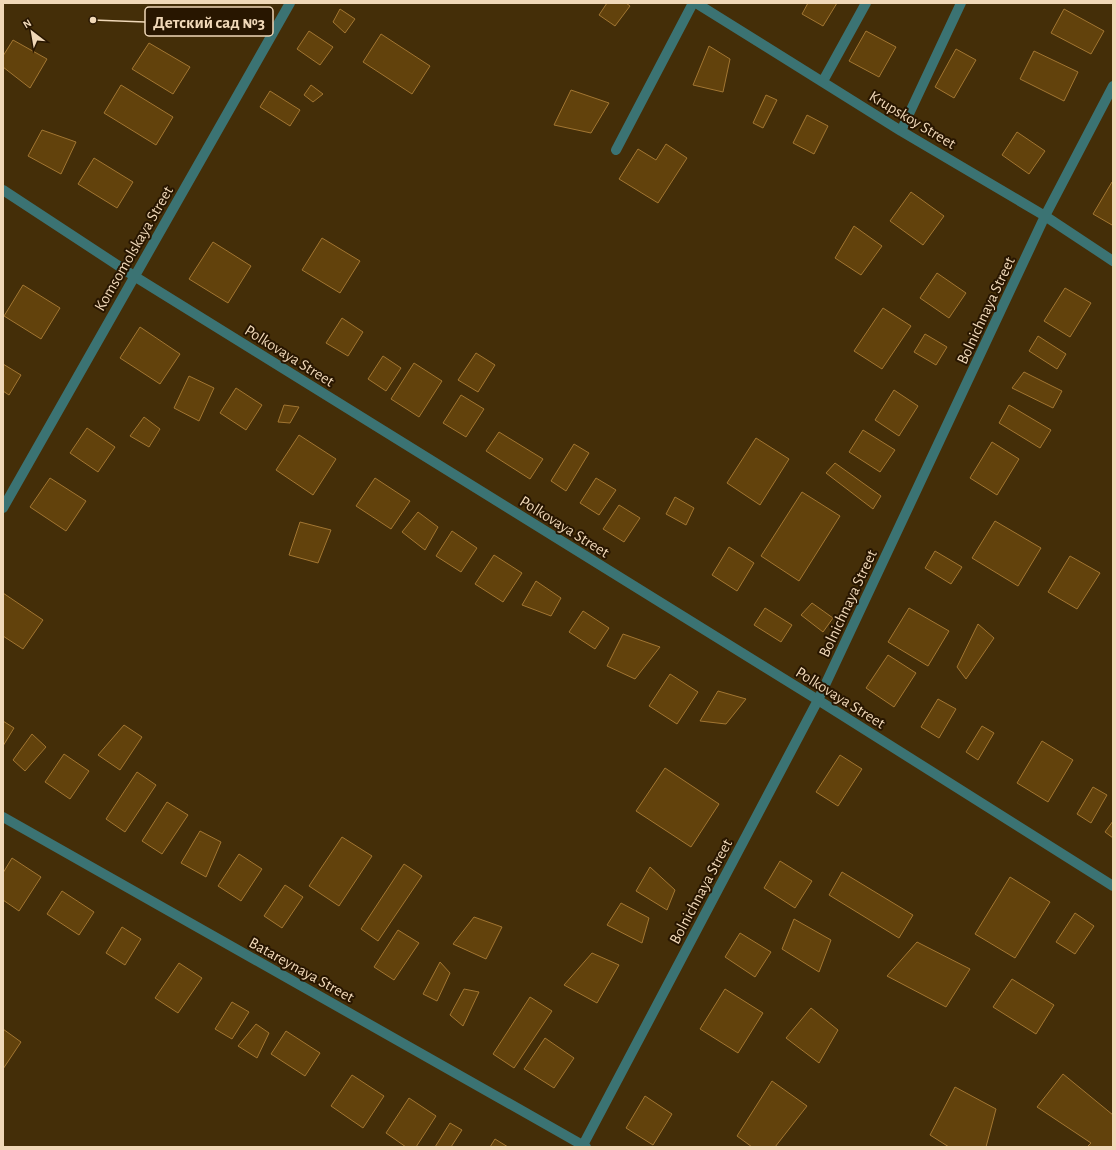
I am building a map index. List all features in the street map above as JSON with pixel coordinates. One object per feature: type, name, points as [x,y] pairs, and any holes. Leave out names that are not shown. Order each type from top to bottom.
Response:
[{"type":"street","name":"Komsomolskaya Street","points":[[3,508],[290,3]]},
{"type":"street","points":[[616,150],[693,3]]},
{"type":"street","name":"Krupskoy Street","points":[[696,3],[901,130],[1045,216],[1113,261]]},
{"type":"street","points":[[823,82],[866,3]]},
{"type":"street","points":[[901,130],[961,3]]},
{"type":"street","name":"Bolnichnaya Street","points":[[584,1146],[818,700],[1045,216],[1113,86]]},
{"type":"street","name":"Polkovaya Street","points":[[3,190],[134,276],[818,700],[1113,886]]},
{"type":"street","name":"Batareynaya Street","points":[[3,817],[584,1146]]},
{"type":"building","points":[[607,3],[626,3],[630,6],[615,26],[599,15]]},
{"type":"building","points":[[808,3],[837,3],[823,26],[802,14]]},
{"type":"building","points":[[340,9],[355,19],[345,33],[333,22]]},
{"type":"building","points":[[1064,9],[1104,31],[1091,54],[1051,33]]},
{"type":"building","points":[[309,31],[333,47],[320,65],[297,49]]},
{"type":"building","points":[[866,31],[896,47],[879,77],[849,61]]},
{"type":"building","points":[[381,34],[430,66],[412,94],[363,62]]},
{"type":"building","points":[[13,40],[47,59],[30,88],[3,67],[3,56]]},
{"type":"building","points":[[149,43],[190,67],[173,94],[132,69]]},
{"type":"building","points":[[709,46],[730,59],[723,92],[693,85]]},
{"type":"building","points":[[956,49],[976,60],[954,98],[935,87]]},
{"type":"building","points":[[1034,51],[1078,72],[1064,101],[1020,79]]},
{"type":"building","points":[[121,85],[173,117],[156,145],[104,113]]},
{"type":"building","points":[[311,85],[323,94],[313,102],[304,95]]},
{"type":"building","points":[[571,90],[609,103],[591,133],[554,125]]},
{"type":"building","points":[[270,91],[300,110],[290,126],[260,107]]},
{"type":"building","points":[[766,95],[777,100],[763,128],[753,123]]},
{"type":"building","points":[[807,115],[828,126],[814,154],[793,143]]},
{"type":"building","points":[[42,130],[76,142],[61,174],[28,156]]},
{"type":"building","points":[[1017,132],[1045,151],[1029,174],[1002,155]]},
{"type":"building","points":[[666,144],[687,158],[658,203],[619,179],[638,149],[656,160]]},
{"type":"building","points":[[94,158],[133,182],[117,208],[78,184]]},
{"type":"building","points":[[1112,182],[1113,224],[1112,225],[1093,214]]},
{"type":"building","points":[[911,192],[944,216],[923,245],[890,221]]},
{"type":"building","points":[[854,226],[882,246],[861,275],[835,258]]},
{"type":"building","points":[[322,238],[360,261],[340,293],[302,270]]},
{"type":"building","points":[[213,242],[251,266],[228,303],[189,279]]},
{"type":"building","points":[[937,273],[966,293],[949,318],[920,298]]},
{"type":"building","points":[[23,285],[60,308],[41,339],[4,316]]},
{"type":"building","points":[[1065,288],[1091,303],[1070,337],[1044,321]]},
{"type":"building","points":[[883,308],[911,326],[882,369],[854,351]]},
{"type":"building","points":[[342,318],[363,332],[348,356],[326,343]]},
{"type":"building","points":[[140,327],[180,354],[160,384],[120,358]]},
{"type":"building","points":[[925,334],[947,347],[936,365],[914,352]]},
{"type":"building","points":[[1038,336],[1066,354],[1057,369],[1029,351]]},
{"type":"building","points":[[476,353],[495,365],[478,392],[458,380]]},
{"type":"building","points":[[383,356],[401,368],[386,391],[368,379]]},
{"type":"building","points":[[414,363],[442,381],[419,417],[391,399]]},
{"type":"building","points":[[3,364],[21,375],[9,395],[3,391]]},
{"type":"building","points":[[1024,372],[1062,391],[1053,408],[1012,388]]},
{"type":"building","points":[[189,376],[214,388],[199,421],[174,408]]},
{"type":"building","points":[[236,388],[262,405],[246,430],[220,413]]},
{"type":"building","points":[[894,390],[918,406],[899,436],[875,420]]},
{"type":"building","points":[[461,395],[484,409],[466,437],[443,423]]},
{"type":"building","points":[[284,405],[299,407],[290,423],[278,422]]},
{"type":"building","points":[[1009,405],[1051,430],[1040,448],[999,423]]},
{"type":"building","points":[[144,417],[160,429],[149,447],[130,436]]},
{"type":"building","points":[[87,428],[115,447],[98,472],[70,453]]},
{"type":"building","points":[[863,430],[895,450],[880,472],[849,452]]},
{"type":"building","points":[[499,432],[543,459],[530,479],[486,451]]},
{"type":"building","points":[[299,435],[336,459],[313,495],[276,470]]},
{"type":"building","points":[[756,438],[789,459],[760,505],[727,483]]},
{"type":"building","points":[[992,442],[1019,459],[997,495],[970,478]]},
{"type":"building","points":[[574,444],[589,453],[566,491],[551,481]]},
{"type":"building","points":[[835,463],[881,496],[873,509],[826,473]]},
{"type":"building","points":[[50,478],[86,501],[66,531],[30,507]]},
{"type":"building","points":[[375,478],[410,501],[391,529],[356,506]]},
{"type":"building","points":[[596,478],[616,490],[599,515],[580,503]]},
{"type":"building","points":[[802,492],[840,516],[799,581],[761,556]]},
{"type":"building","points":[[675,497],[694,508],[686,525],[666,514]]},
{"type":"building","points":[[619,505],[640,518],[624,542],[603,529]]},
{"type":"building","points":[[418,512],[438,527],[425,550],[402,532]]},
{"type":"building","points":[[995,521],[1041,548],[1018,586],[972,558]]},
{"type":"building","points":[[300,522],[331,530],[318,563],[289,555]]},
{"type":"building","points":[[452,531],[477,548],[461,572],[436,556]]},
{"type":"building","points":[[729,547],[754,563],[737,591],[712,575]]},
{"type":"building","points":[[935,551],[962,567],[951,584],[925,568]]},
{"type":"building","points":[[494,555],[522,573],[503,602],[475,584]]},
{"type":"building","points":[[1070,556],[1100,573],[1077,609],[1048,592]]},
{"type":"building","points":[[536,581],[561,598],[551,616],[522,605]]},
{"type":"building","points":[[3,593],[43,620],[23,649],[3,636]]},
{"type":"building","points":[[812,603],[833,618],[823,632],[801,615]]},
{"type":"building","points":[[765,608],[792,625],[781,642],[754,625]]},
{"type":"building","points":[[909,608],[949,631],[928,666],[888,642]]},
{"type":"building","points":[[583,611],[609,628],[595,649],[569,632]]},
{"type":"building","points":[[978,624],[994,638],[966,679],[957,667]]},
{"type":"building","points":[[623,634],[660,647],[635,679],[607,666]]},
{"type":"building","points":[[888,655],[916,673],[894,707],[866,688]]},
{"type":"building","points":[[670,674],[698,692],[677,724],[649,706]]},
{"type":"building","points":[[718,691],[746,699],[726,724],[700,721]]},
{"type":"building","points":[[938,699],[956,709],[939,738],[921,727]]},
{"type":"building","points":[[3,721],[14,728],[3,746]]},
{"type":"building","points":[[124,725],[142,737],[120,770],[98,755]]},
{"type":"building","points":[[982,726],[994,733],[978,760],[966,752]]},
{"type":"building","points":[[32,734],[46,747],[25,771],[13,760]]},
{"type":"building","points":[[1042,741],[1073,760],[1048,802],[1017,783]]},
{"type":"building","points":[[64,754],[89,771],[70,799],[45,782]]},
{"type":"building","points":[[840,755],[862,769],[838,806],[816,792]]},
{"type":"building","points":[[665,768],[719,804],[691,847],[636,811]]},
{"type":"building","points":[[137,772],[156,785],[125,832],[106,819]]},
{"type":"building","points":[[1093,787],[1107,795],[1091,823],[1077,814]]},
{"type":"building","points":[[167,802],[188,815],[162,854],[142,841]]},
{"type":"building","points":[[1113,821],[1113,838],[1105,832]]},
{"type":"building","points":[[200,831],[221,842],[206,877],[181,863]]},
{"type":"building","points":[[342,837],[372,856],[339,906],[309,886]]},
{"type":"building","points":[[239,854],[262,869],[241,901],[218,886]]},
{"type":"building","points":[[12,858],[41,877],[19,911],[3,900],[3,873]]},
{"type":"building","points":[[780,861],[812,881],[795,908],[764,888]]},
{"type":"building","points":[[404,864],[422,876],[378,941],[361,929]]},
{"type":"building","points":[[650,867],[675,890],[667,910],[636,891]]},
{"type":"building","points":[[842,872],[913,915],[899,938],[829,895]]},
{"type":"building","points":[[1010,877],[1050,902],[1015,958],[975,934]]},
{"type":"building","points":[[285,885],[303,897],[282,928],[264,916]]},
{"type":"building","points":[[62,891],[94,912],[79,935],[47,914]]},
{"type":"building","points":[[621,903],[649,918],[642,943],[607,925]]},
{"type":"building","points":[[1075,913],[1094,926],[1075,954],[1056,942]]},
{"type":"building","points":[[474,917],[502,927],[486,959],[453,944]]},
{"type":"building","points":[[794,919],[831,940],[819,972],[782,949]]},
{"type":"building","points":[[122,927],[141,939],[125,965],[106,953]]},
{"type":"building","points":[[398,930],[419,943],[394,980],[374,967]]},
{"type":"building","points":[[740,933],[771,952],[755,977],[725,957]]},
{"type":"building","points":[[917,942],[970,969],[946,1007],[887,976]]},
{"type":"building","points":[[592,953],[619,965],[597,1003],[564,985]]},
{"type":"building","points":[[440,962],[450,973],[437,1001],[423,994]]},
{"type":"building","points":[[179,963],[202,978],[178,1013],[155,998]]},
{"type":"building","points":[[1012,979],[1054,1005],[1036,1034],[993,1007]]},
{"type":"building","points":[[464,989],[479,992],[463,1026],[450,1015]]},
{"type":"building","points":[[725,989],[763,1013],[738,1053],[700,1029]]},
{"type":"building","points":[[530,997],[552,1011],[514,1068],[493,1054]]},
{"type":"building","points":[[232,1002],[249,1012],[232,1039],[215,1029]]},
{"type":"building","points":[[811,1008],[838,1030],[819,1063],[786,1038]]},
{"type":"building","points":[[256,1024],[269,1033],[257,1058],[238,1046]]},
{"type":"building","points":[[3,1029],[21,1042],[3,1069]]},
{"type":"building","points":[[286,1031],[320,1053],[305,1076],[271,1054]]},
{"type":"building","points":[[545,1038],[574,1058],[554,1088],[524,1069]]},
{"type":"building","points":[[1063,1074],[1113,1115],[1113,1147],[1087,1147],[1091,1143],[1037,1107]]},
{"type":"building","points":[[352,1075],[384,1096],[363,1128],[331,1106]]},
{"type":"building","points":[[772,1081],[807,1106],[775,1147],[752,1147],[737,1136]]},
{"type":"building","points":[[955,1087],[996,1109],[986,1147],[949,1147],[930,1135]]},
{"type":"building","points":[[645,1096],[672,1114],[653,1145],[626,1128]]},
{"type":"building","points":[[409,1098],[436,1116],[416,1147],[406,1147],[386,1133]]},
{"type":"building","points":[[450,1123],[462,1130],[451,1147],[435,1147]]},
{"type":"building","points":[[495,1139],[508,1147],[490,1147]]},
{"type":"place","name":"Детский сад №3","points":[[93,20]]}]
